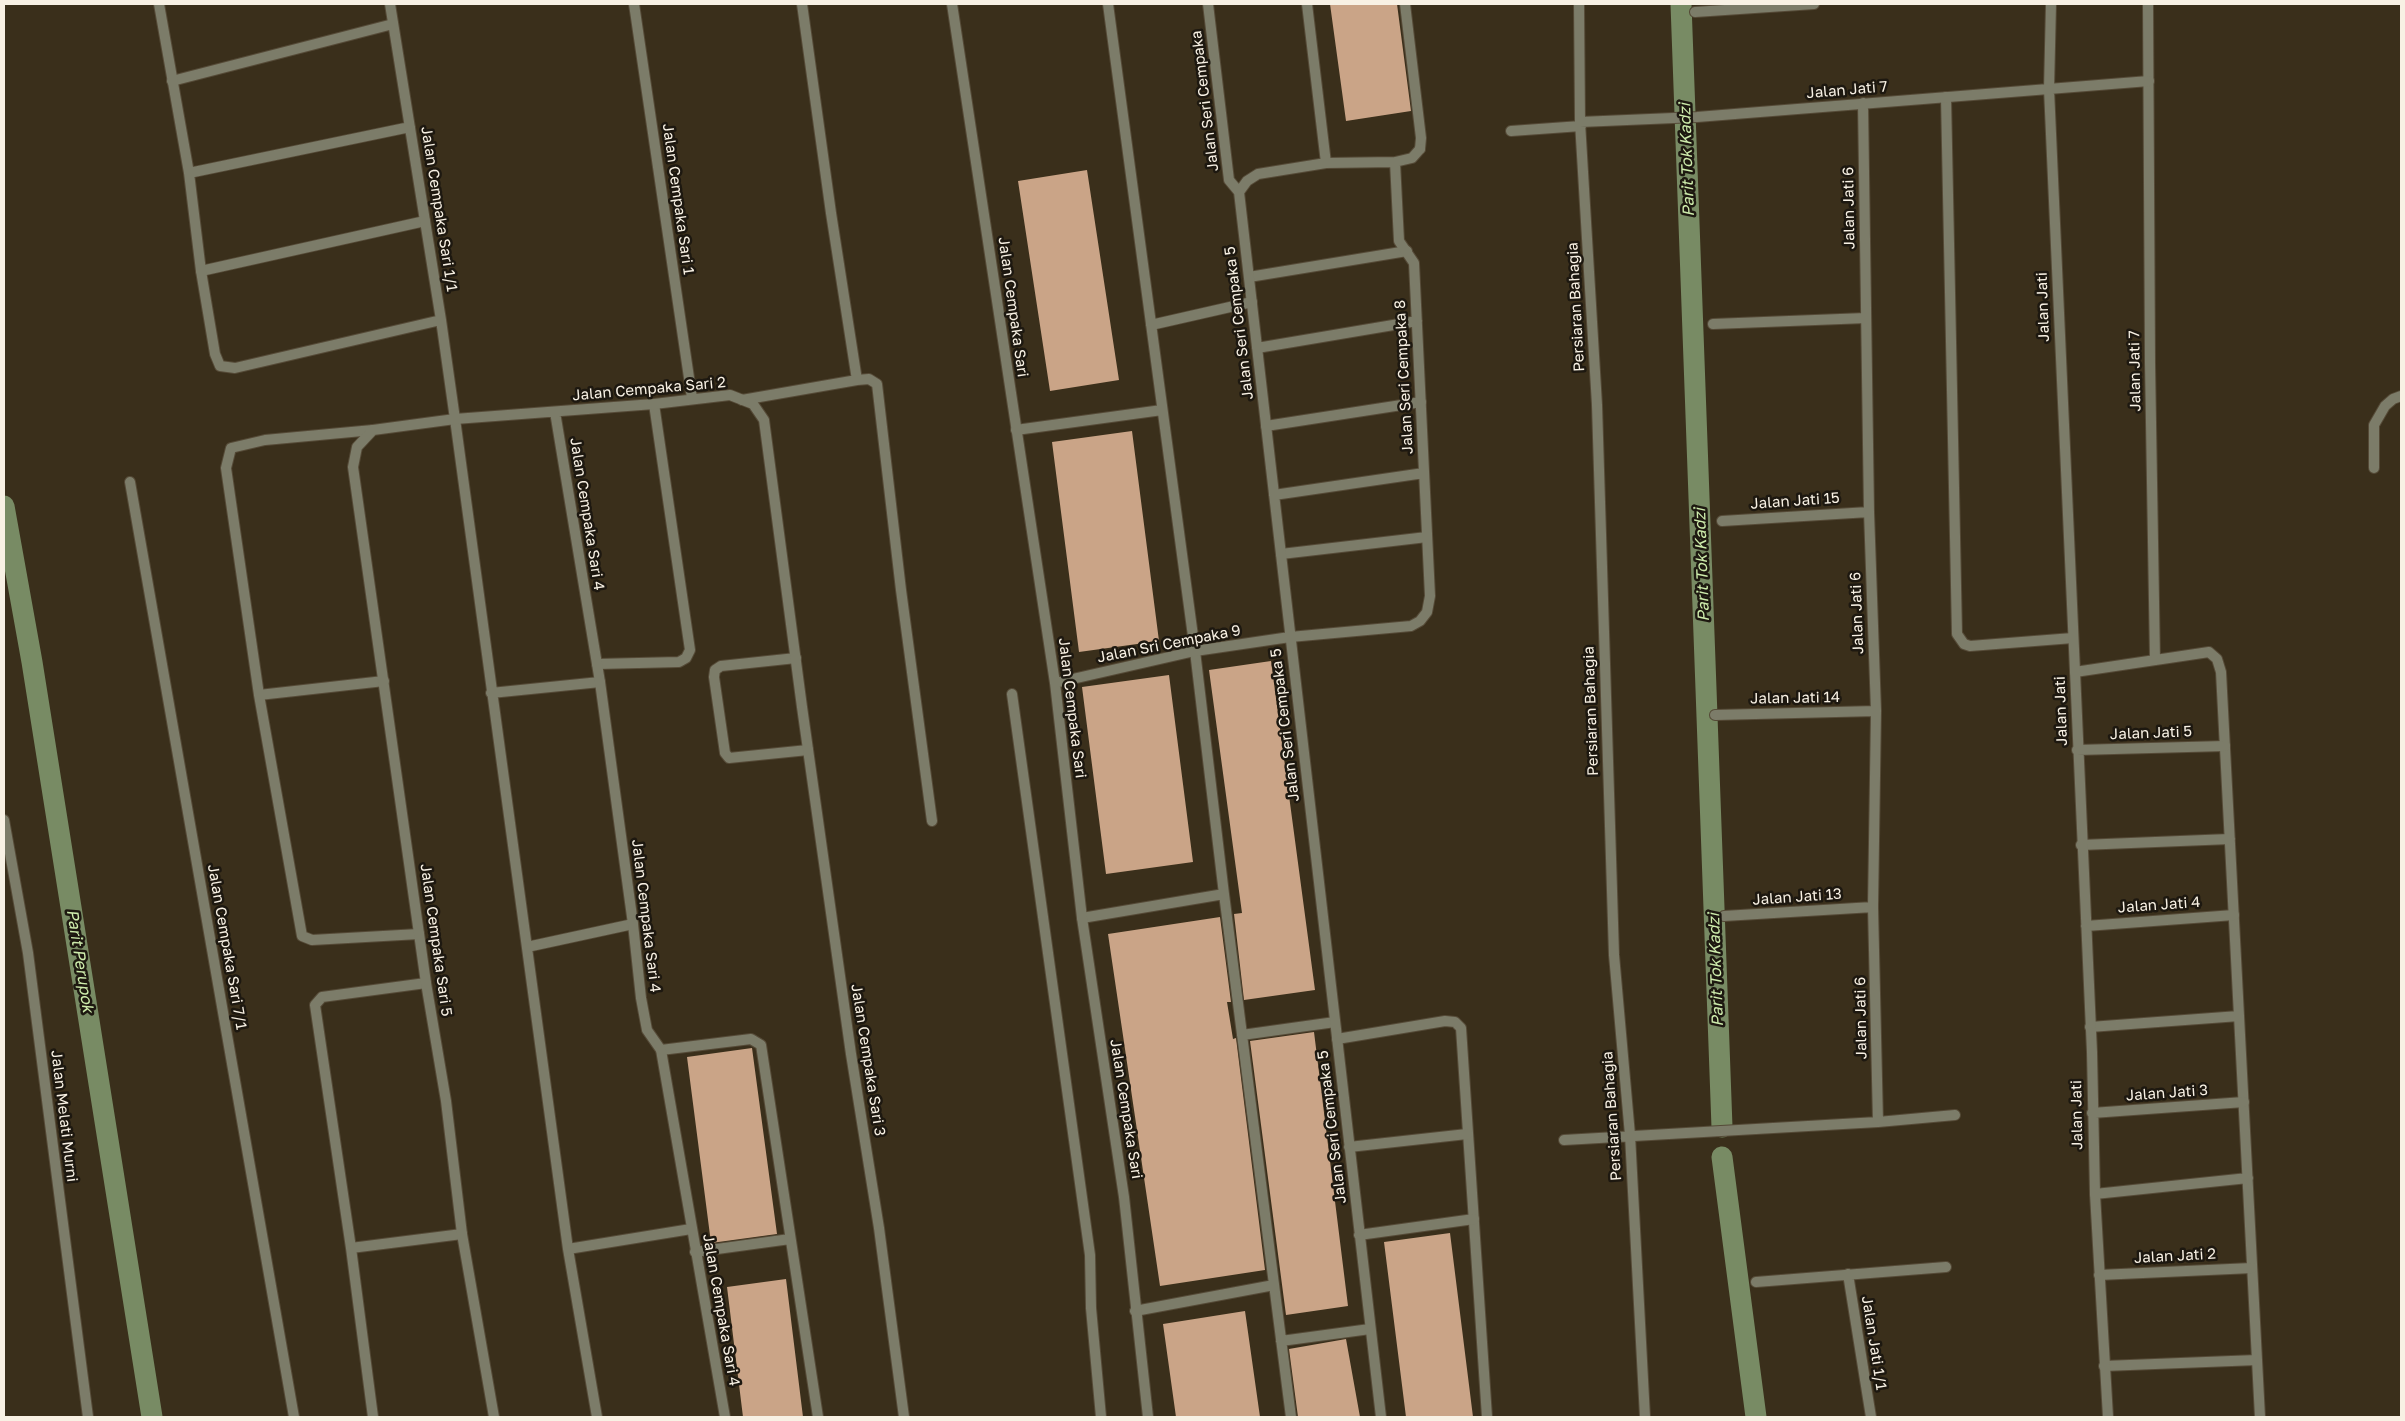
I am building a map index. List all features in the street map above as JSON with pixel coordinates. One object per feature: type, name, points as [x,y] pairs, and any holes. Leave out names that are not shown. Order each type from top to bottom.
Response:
[{"type":"street","points":[[160,4],[189,173],[200,271],[215,354],[220,366],[235,368],[441,320]]},
{"type":"street","name":"Jalan Cempaka Sari 1/1","points":[[390,4],[441,320],[568,1250],[597,1417]]},
{"type":"street","name":"Jalan Cempaka Sari 1","points":[[634,4],[692,398]]},
{"type":"street","points":[[802,4],[831,213],[857,380]]},
{"type":"street","name":"Jalan Cempaka Sari","points":[[952,4],[1055,683],[1082,918],[1124,1197],[1148,1417]]},
{"type":"street","points":[[1108,4],[1195,651],[1291,1417]]},
{"type":"street","name":"Jalan Seri Cempaka","points":[[1208,4],[1229,180],[1239,192]]},
{"type":"street","points":[[1307,4],[1326,163]]},
{"type":"street","points":[[1239,192],[1247,181],[1258,174],[1326,163],[1395,162],[1412,158],[1420,149],[1421,138],[1405,4]]},
{"type":"street","name":"Persiaran Bahagia","points":[[1579,4],[1580,124],[1597,405],[1614,954],[1630,1135],[1646,1417]]},
{"type":"street","points":[[1695,12],[1814,4]]},
{"type":"street","name":"Jalan Jati","points":[[2051,4],[2049,89],[2086,926],[2095,1194],[2108,1417]]},
{"type":"street","name":"Jalan Jati 7","points":[[2148,4],[2150,353],[2155,660]]},
{"type":"street","points":[[172,80],[394,24]]},
{"type":"street","name":"Jalan Jati 7","points":[[1580,124],[1697,117],[2149,81]]},
{"type":"street","points":[[1946,97],[1957,634],[1964,644],[1970,646],[2073,638]]},
{"type":"street","name":"Jalan Jati 6","points":[[1863,103],[1869,512],[1876,711],[1873,907],[1878,1122]]},
{"type":"street","points":[[1512,131],[1580,124]]},
{"type":"street","points":[[189,173],[410,127]]},
{"type":"street","name":"Jalan Seri Cempaka 8","points":[[1395,162],[1399,241],[1414,263],[1430,596]]},
{"type":"street","name":"Jalan Seri Cempaka 5","points":[[1239,192],[1380,1417]]},
{"type":"street","points":[[200,271],[426,221]]},
{"type":"street","points":[[1249,277],[1407,251]]},
{"type":"street","points":[[1151,325],[1252,302]]},
{"type":"street","points":[[1713,324],[1866,318]]},
{"type":"street","points":[[1257,348],[1417,321]]},
{"type":"street","points":[[742,400],[857,380],[869,379],[877,384],[901,590],[932,821]]},
{"type":"street","name":"Jalan Cempaka Sari 2","points":[[259,695],[226,468],[231,448],[265,440],[373,430],[455,419],[654,404],[730,395],[753,404],[764,420],[802,707]]},
{"type":"street","points":[[2374,468],[2374,425],[2385,406],[2393,399],[2401,396]]},
{"type":"street","points":[[1266,426],[1421,402]]},
{"type":"street","points":[[597,664],[679,662],[686,658],[690,650],[654,404]]},
{"type":"street","points":[[1016,430],[1162,410]]},
{"type":"street","name":"Jalan Cempaka Sari 4","points":[[556,412],[563,466],[600,682],[633,924],[641,998],[647,1030],[661,1050],[725,1417]]},
{"type":"street","name":"Jalan Cempaka Sari 5","points":[[373,430],[357,447],[353,467],[426,983],[446,1101],[462,1234],[494,1417]]},
{"type":"street","points":[[1274,495],[1424,473]]},
{"type":"street","name":"Jalan Cempaka Sari 7/1","points":[[130,482],[294,1417]]},
{"type":"street","name":"Jalan Jati 15","points":[[1722,521],[1869,512]]},
{"type":"street","points":[[1281,554],[1427,537]]},
{"type":"street","name":"Jalan Sri Cempaka 9","points":[[1055,683],[1195,651],[1290,637],[1411,626],[1420,621],[1427,612],[1430,596]]},
{"type":"street","points":[[2074,672],[2209,652],[2217,659],[2221,672],[2260,1417]]},
{"type":"street","points":[[796,658],[721,666],[715,670],[714,677],[725,753],[729,758],[808,750]]},
{"type":"street","points":[[384,682],[259,695],[303,937],[312,940],[419,934]]},
{"type":"street","points":[[491,694],[600,682]]},
{"type":"street","points":[[1012,694],[1090,1255],[1091,1308],[1102,1417]]},
{"type":"street","name":"Jalan Cempaka Sari 3","points":[[802,707],[850,1044],[879,1228],[904,1417]]},
{"type":"street","name":"Jalan Jati 14","points":[[1715,715],[1876,711]]},
{"type":"street","name":"Jalan Jati 5","points":[[2077,750],[2225,746]]},
{"type":"street","name":"Jalan Melati Murni","points":[[4,820],[28,953],[88,1417]]},
{"type":"street","points":[[2081,846],[2230,839]]},
{"type":"street","points":[[1082,918],[1224,894]]},
{"type":"street","name":"Jalan Jati 13","points":[[1724,916],[1873,907]]},
{"type":"street","name":"Jalan Jati 4","points":[[2086,926],[2234,914]]},
{"type":"street","points":[[527,947],[633,924]]},
{"type":"street","points":[[373,1417],[351,1248],[315,1005],[322,997],[426,983]]},
{"type":"street","points":[[2090,1027],[2239,1016]]},
{"type":"street","points":[[1337,1039],[1445,1021],[1456,1022],[1461,1028],[1487,1417]]},
{"type":"street","points":[[1242,1035],[1335,1022]]},
{"type":"street","points":[[661,1050],[751,1039],[761,1046],[818,1417]]},
{"type":"street","name":"Jalan Jati 3","points":[[2092,1113],[2244,1102]]},
{"type":"street","points":[[1564,1140],[1878,1122],[1955,1115]]},
{"type":"street","points":[[1349,1147],[1467,1134]]},
{"type":"street","points":[[2095,1194],[2248,1178]]},
{"type":"street","points":[[1359,1235],[1474,1219]]},
{"type":"street","points":[[568,1250],[691,1229]]},
{"type":"street","points":[[351,1248],[462,1234]]},
{"type":"street","points":[[695,1252],[790,1238]]},
{"type":"street","points":[[1756,1282],[1946,1266]]},
{"type":"street","name":"Jalan Jati 2","points":[[2099,1275],[2252,1268]]},
{"type":"street","name":"Jalan Jati 1/1","points":[[1848,1274],[1871,1417]]},
{"type":"street","points":[[1135,1311],[1274,1285]]},
{"type":"street","points":[[1281,1341],[1370,1330]]},
{"type":"street","points":[[2104,1366],[2257,1360]]},
{"type":"building","points":[[1330,4],[1397,4],[1411,111],[1346,121]]},
{"type":"building","points":[[1087,170],[1119,380],[1050,391],[1018,181]]},
{"type":"building","points":[[1132,431],[1159,641],[1079,652],[1052,442]]},
{"type":"building","points":[[1271,661],[1315,990],[1244,1000],[1234,914],[1242,913],[1209,670]]},
{"type":"building","points":[[1169,675],[1193,862],[1106,874],[1082,687]]},
{"type":"building","points":[[1220,917],[1231,1002],[1227,1002],[1233,1039],[1236,1038],[1265,1270],[1160,1286],[1108,934]]},
{"type":"building","points":[[1314,1032],[1348,1306],[1286,1315],[1250,1041]]},
{"type":"building","points":[[752,1048],[777,1234],[711,1243],[687,1057]]},
{"type":"building","points":[[1450,1233],[1473,1417],[1406,1417],[1384,1242]]},
{"type":"building","points":[[786,1279],[803,1417],[743,1417],[727,1287]]},
{"type":"building","points":[[1245,1311],[1260,1417],[1176,1417],[1163,1324]]},
{"type":"building","points":[[1346,1339],[1360,1417],[1298,1417],[1289,1349]]},
{"type":"waterway","name":"Parit Tok Kadzi","points":[[1681,4],[1722,1127]]},
{"type":"waterway","name":"Parit Perupok","points":[[4,506],[32,662],[152,1417]]},
{"type":"waterway","name":"Parit Tok Kadzi","points":[[1722,1157],[1756,1417]]}]
